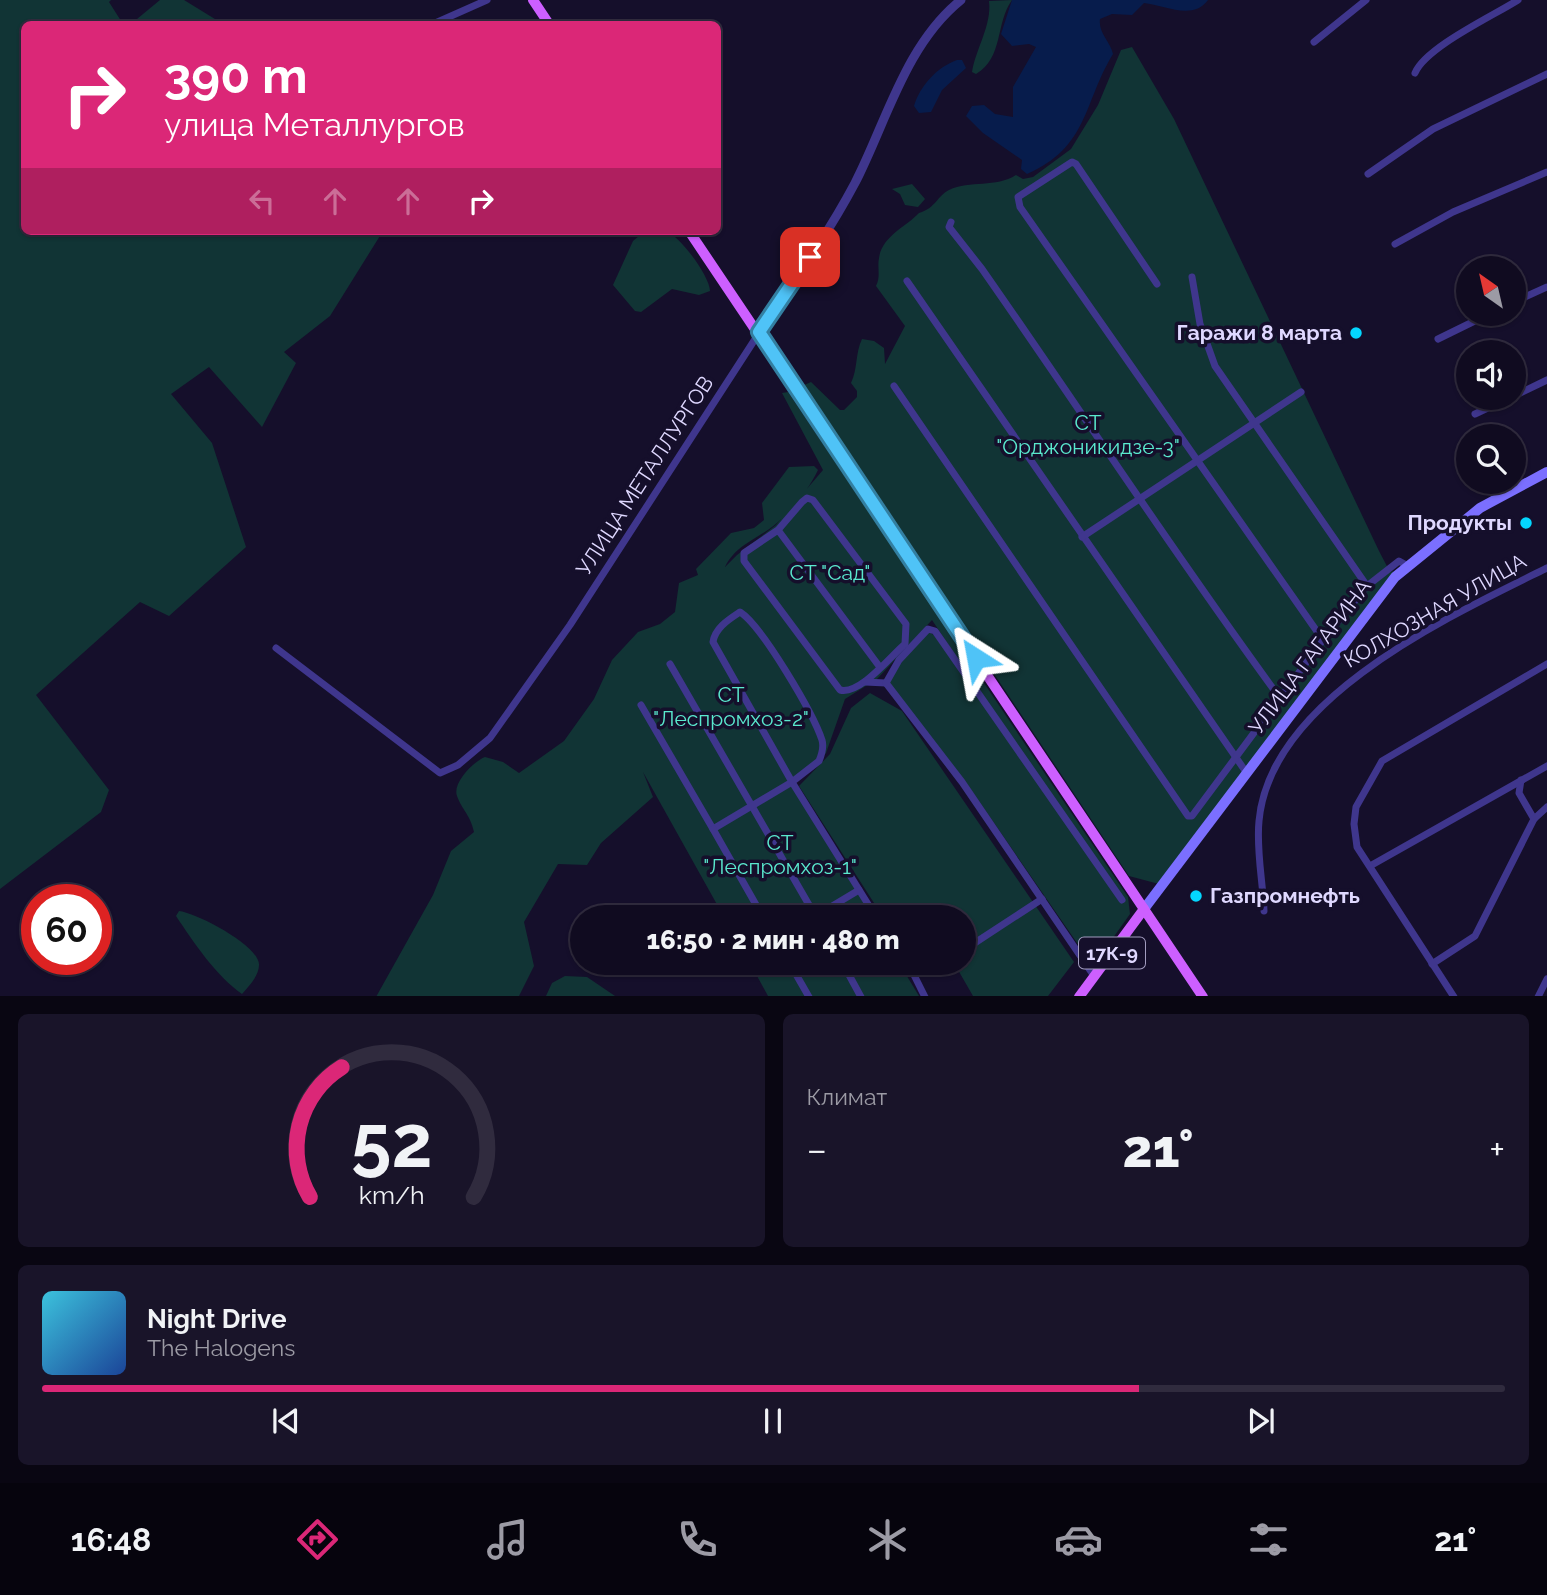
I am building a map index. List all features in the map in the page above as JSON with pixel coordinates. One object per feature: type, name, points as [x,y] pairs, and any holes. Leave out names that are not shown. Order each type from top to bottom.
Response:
[{"type":"main road","points":[[533,0],[547,21]]},
{"type":"main road","points":[[692,235],[1203,996]]},
{"type":"main road","name":"УЛИЦА ГАГАРИНА","points":[[1144,909],[1395,577],[1480,508],[1547,472]]},
{"type":"main road","name":"17К-9","points":[[1079,996],[1144,909]]},
{"type":"street","points":[[440,21],[487,0]]},
{"type":"street","name":"УЛИЦА МЕТАЛЛУРГОВ","points":[[276,648],[440,773],[458,765],[490,738],[570,625],[810,257],[854,184],[903,78],[933,30],[961,0]]},
{"type":"street","points":[[1314,42],[1366,0]]},
{"type":"street","points":[[1415,73],[1418,65],[1435,52],[1518,0]]},
{"type":"street","points":[[1368,174],[1433,129],[1547,74]]},
{"type":"street","points":[[1157,284],[1076,164],[1072,162],[1018,197],[1020,207],[1323,640]]},
{"type":"street","points":[[1395,244],[1452,212],[1547,172]]},
{"type":"street","points":[[951,222],[949,227],[957,241],[982,269],[1141,498],[1208,601],[1280,698]]},
{"type":"street","points":[[1192,277],[1200,324],[1215,366],[1367,586]]},
{"type":"street","points":[[907,281],[1247,772]]},
{"type":"street","points":[[1526,297],[1547,287]]},
{"type":"street","points":[[1438,339],[1464,326]]},
{"type":"street","points":[[1526,390],[1547,380]]},
{"type":"street","points":[[894,386],[1188,816],[1192,816],[1323,640],[1367,586],[1399,561],[1408,566]]},
{"type":"street","points":[[1083,537],[1301,392]]},
{"type":"street","points":[[1475,414],[1483,410]]},
{"type":"street","points":[[807,498],[813,500],[906,624],[905,644],[879,666],[865,682],[845,692],[840,690],[744,561],[744,553],[778,530],[807,498]]},
{"type":"street","points":[[778,530],[879,666]]},
{"type":"street","name":"КОЛХОЗНАЯ УЛИЦА","points":[[1264,911],[1259,821],[1266,787],[1297,732],[1345,683],[1376,661],[1547,568]]},
{"type":"street","points":[[713,829],[792,782],[819,761],[822,741],[766,639],[740,612],[714,632],[713,642],[792,782],[868,905]]},
{"type":"street","points":[[886,683],[899,660],[928,629],[935,631],[1122,900]]},
{"type":"street","points":[[1454,996],[1357,847],[1354,824],[1356,807],[1382,761],[1547,663]]},
{"type":"street","points":[[670,664],[808,905]]},
{"type":"street","points":[[865,682],[886,683],[962,782],[1094,976]]},
{"type":"street","points":[[641,705],[757,905]]},
{"type":"street","points":[[1370,866],[1547,765]]},
{"type":"street","points":[[1521,780],[1519,793],[1534,819]]},
{"type":"street","points":[[1432,964],[1475,936],[1534,819],[1547,807]]},
{"type":"street","points":[[835,905],[859,890]]},
{"type":"street","points":[[976,942],[1042,899]]},
{"type":"street","points":[[797,975],[809,996]]},
{"type":"street","points":[[849,975],[861,996]]},
{"type":"street","points":[[914,975],[925,996]]},
{"type":"street","points":[[1538,996],[1547,979]]},
{"type":"green space","points":[[0,0],[111,0],[109,2],[121,21],[21,21],[21,235],[381,235],[330,316],[284,352],[296,363],[262,427],[209,367],[171,394],[212,443],[246,547],[169,616],[140,602],[36,695],[109,790],[101,812],[0,889]]},
{"type":"green space","points":[[160,0],[184,0],[218,21],[135,21]]},
{"type":"green space","points":[[1012,0],[1003,19],[991,59],[976,74],[972,72],[986,28],[989,1]]},
{"type":"green space","name":"СТ \"Орджоникидзе-3\"","points":[[1132,47],[1174,119],[1379,551],[1390,572],[1394,571],[1159,884],[1129,876],[802,386],[811,382],[840,410],[844,410],[857,397],[857,391],[851,383],[862,339],[874,341],[884,348],[885,364],[905,326],[876,286],[879,258],[885,244],[949,190],[1000,181],[1016,175],[1023,179],[1033,177],[1071,149],[1098,105],[1121,50]]},
{"type":"green space","points":[[912,184],[925,199],[918,207],[905,205],[900,194],[892,189]]},
{"type":"green space","points":[[640,235],[673,235],[700,267],[710,291],[699,295],[672,289],[641,312],[635,311],[613,285],[633,241]]},
{"type":"green space","points":[[788,392],[1128,897],[1130,914],[1093,966],[965,781],[889,683],[901,662],[929,632],[934,635],[1070,827],[932,620],[877,679],[845,699],[826,753],[813,768],[793,780],[865,905],[717,905],[643,772],[653,797],[601,843],[587,865],[558,864],[524,922],[534,966],[519,996],[377,996],[433,895],[451,851],[474,832],[456,791],[465,773],[485,757],[503,762],[519,773],[564,741],[594,699],[612,660],[638,632],[660,624],[675,612],[679,583],[698,575],[696,569],[731,533],[754,528],[764,520],[762,503],[789,467],[814,466],[818,470],[807,489],[823,470],[782,393]],"holes":[[[781,519],[725,567],[736,552]]]},
{"type":"green space","points":[[870,693],[902,711],[1074,962],[1048,996],[973,996],[961,975],[976,975],[976,905],[875,905],[799,786],[830,754],[851,708]]},
{"type":"green space","points":[[179,911],[226,932],[257,957],[257,973],[242,994],[214,969],[198,948],[176,916]]},
{"type":"green space","points":[[757,975],[906,975],[919,996],[768,996]]},
{"type":"green space","points":[[565,976],[587,977],[615,996],[546,996],[552,983]]},
{"type":"water","points":[[1012,0],[1208,0],[1194,10],[1186,11],[1144,3],[1132,15],[1112,14],[1100,19],[1101,29],[1113,54],[1082,122],[1062,151],[1027,174],[1021,169],[1022,160],[983,133],[966,116],[972,106],[984,105],[995,114],[1013,117],[1013,87],[1036,47],[1029,44],[1012,46],[1001,34]]},
{"type":"water","points":[[962,60],[966,68],[942,90],[931,112],[919,113],[914,106],[925,85],[936,72]]},
{"type":"place","name":"Гаражи 8 марта","points":[[1356,333]]},
{"type":"place","name":"Продукты","points":[[1526,523]]},
{"type":"place","name":"Газпромнефть","points":[[1196,896]]},
{"type":"route","points":[[810,257],[759,332],[976,658]]},
{"type":"park label","name":"СТ \"Сад\"","points":[[830,573]]},
{"type":"park label","name":"СТ \"Леспромхоз-2\"","points":[[731,707]]},
{"type":"park label","name":"СТ \"Леспромхоз-1\"","points":[[780,855]]}]
